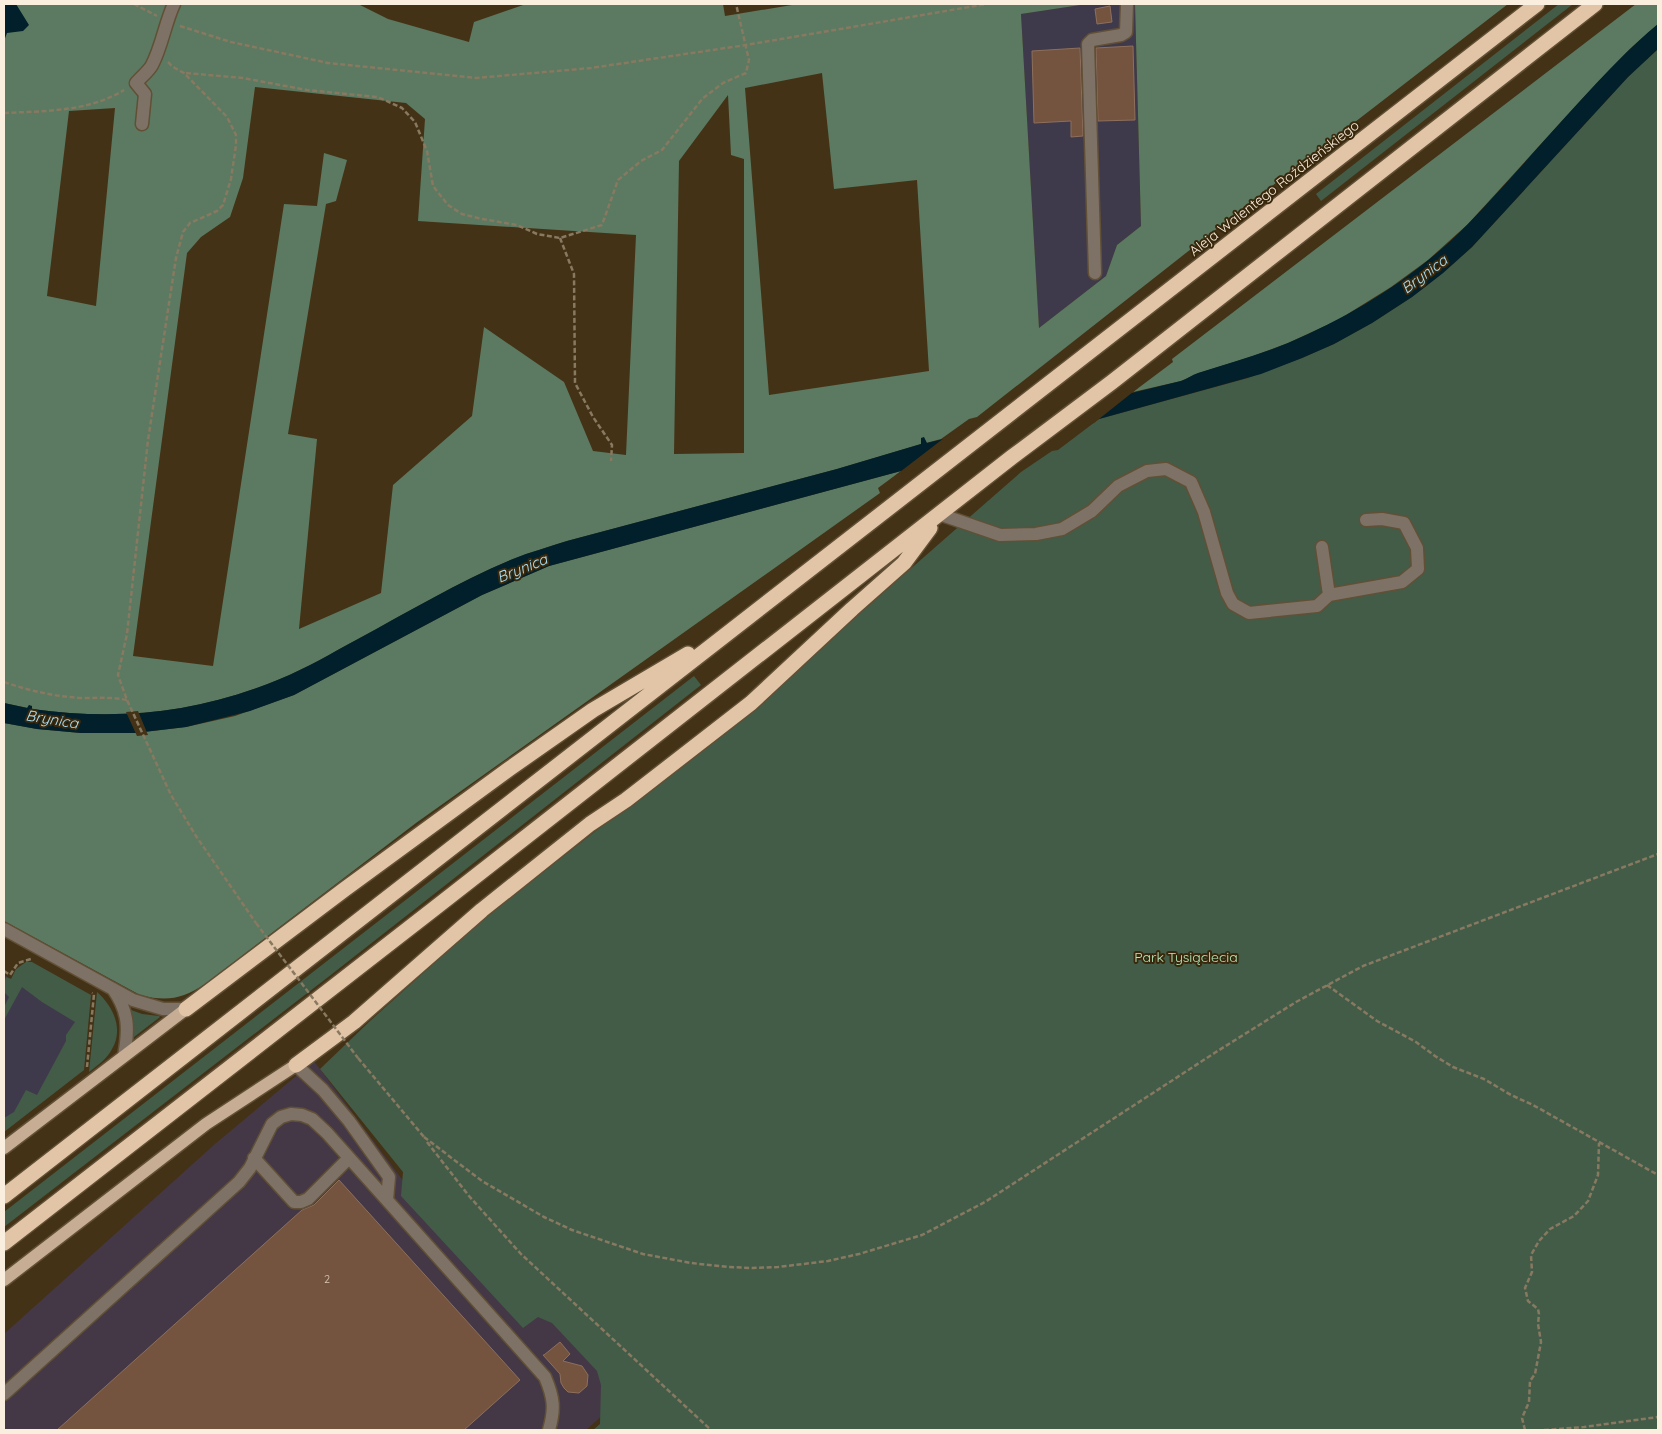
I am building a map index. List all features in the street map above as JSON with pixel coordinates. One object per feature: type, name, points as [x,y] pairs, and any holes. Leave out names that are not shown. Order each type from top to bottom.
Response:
[{"type":"highway","name":"Aleja Walentego Roździeńskiego","points":[[739,624],[1537,4]]},
{"type":"highway","points":[[4,1243],[1595,4]]},
{"type":"highway","points":[[296,1065],[354,1022],[482,910],[590,824],[626,800],[751,703],[852,608],[904,564],[940,514]]},
{"type":"highway","points":[[186,1009],[344,888],[593,710],[739,624]]},
{"type":"highway","points":[[4,1196],[739,624]]},
{"type":"main road","points":[[4,1148],[186,1009]]},
{"type":"main road","points":[[4,1280],[206,1124],[296,1065]]},
{"type":"street","points":[[142,124],[145,94],[136,83],[152,66],[166,22],[174,4]]},
{"type":"street","points":[[1095,273],[1088,44],[1092,40],[1122,35],[1126,32],[1127,4]]},
{"type":"street","points":[[940,514],[1000,535],[1036,534],[1062,529],[1092,511],[1118,486],[1147,472],[1166,469],[1191,482],[1204,512],[1227,593],[1233,604],[1248,613],[1318,606],[1329,595],[1402,582],[1418,569],[1417,548],[1404,523],[1382,519],[1366,520]]},
{"type":"street","points":[[1322,547],[1329,595]]},
{"type":"street","points":[[4,929],[133,1000],[163,1009],[186,1009]]},
{"type":"street","points":[[113,989],[127,1016],[124,1056]]},
{"type":"street","points":[[296,1065],[323,1090],[349,1121],[389,1177],[387,1200]]},
{"type":"street","points":[[4,1394],[239,1182],[250,1168],[272,1124],[281,1117],[291,1114],[302,1115],[312,1119],[327,1133],[545,1377],[554,1403],[549,1430]]},
{"type":"street","points":[[254,1158],[294,1202],[301,1202],[308,1199],[349,1158]]},
{"type":"path","points":[[134,4],[166,22],[231,42],[328,63],[476,78],[591,68],[746,45],[987,4]]},
{"type":"path","points":[[184,73],[243,78],[307,90],[378,97],[402,108],[415,122],[427,151],[433,186],[448,205],[462,214],[517,225],[537,234],[560,238],[602,225],[618,180],[641,161],[662,150],[703,98],[723,83],[746,73],[749,60],[736,4]]},
{"type":"path","points":[[157,51],[173,67],[184,73],[227,116],[236,135],[236,145],[231,179],[223,205],[217,211],[190,223],[183,232],[176,258],[148,440],[126,634],[118,675],[127,700],[171,796],[196,836],[256,923],[358,1058],[424,1137],[469,1196],[521,1254],[711,1430]]},
{"type":"path","points":[[4,113],[80,108],[114,96],[136,83]]},
{"type":"path","points":[[560,238],[574,274],[575,383],[612,446],[610,461]]},
{"type":"path","points":[[4,682],[31,691],[84,698],[112,697],[127,700]]},
{"type":"path","points":[[424,1137],[482,1180],[544,1217],[572,1230],[643,1254],[691,1263],[728,1267],[778,1267],[828,1261],[868,1252],[922,1235],[985,1202],[1296,1002],[1363,966],[1658,854]]},
{"type":"path","points":[[4,971],[10,975],[18,963],[34,960]]},
{"type":"path","points":[[1327,985],[1361,1010],[1416,1042],[1453,1067],[1484,1079],[1658,1175]]},
{"type":"path","points":[[85,989],[94,994],[87,1071]]},
{"type":"path","points":[[1525,1430],[1522,1418],[1529,1402],[1530,1381],[1535,1374],[1541,1342],[1538,1309],[1528,1301],[1525,1288],[1532,1272],[1531,1255],[1539,1241],[1550,1229],[1574,1216],[1588,1201],[1598,1175],[1599,1143]]},
{"type":"path","points":[[1544,1430],[1584,1428],[1658,1417]]},
{"type":"shaded area","points":[[1087,4],[1135,4],[1141,226],[1117,245],[1106,276],[1039,328],[1021,14]]},
{"type":"shaded area","points":[[4,975],[85,1020],[44,1097],[4,1123]]},
{"type":"shaded area","points":[[314,1061],[456,1252],[508,1275],[634,1387],[586,1430],[4,1430],[4,1334],[215,1144]]},
{"type":"green space","points":[[4,4],[358,4],[388,19],[469,42],[474,22],[526,4],[723,4],[725,16],[798,4],[1087,4],[1021,14],[1039,328],[1106,276],[1117,245],[1141,226],[1135,4],[1508,4],[977,417],[969,419],[941,439],[926,443],[922,438],[921,444],[837,469],[567,541],[519,556],[454,587],[300,670],[249,691],[219,700],[189,707],[128,714],[65,713],[32,709],[29,705],[28,708],[4,703]],"holes":[[[822,73],[834,189],[917,180],[929,371],[769,395],[745,88]],[[255,87],[406,103],[425,119],[418,221],[636,235],[626,455],[593,451],[564,382],[484,327],[472,416],[393,485],[381,593],[299,629],[317,439],[288,434],[326,204],[336,201],[347,160],[324,153],[317,206],[284,204],[213,666],[133,656],[187,253],[201,237],[230,217],[243,178]],[[728,95],[731,155],[744,159],[744,453],[674,454],[679,161]],[[115,108],[96,306],[47,296],[69,111]]]},
{"type":"green space","points":[[1559,4],[1573,4],[1321,201],[1316,194]]},
{"type":"green space","points":[[1636,4],[1658,4],[1658,24],[1631,48],[1592,88],[1468,224],[1428,260],[1391,287],[1338,320],[1288,343],[1199,373],[1181,381],[1133,392],[1173,362],[1172,359]]},
{"type":"green space","name":"Park Tysiąclecia","points":[[1658,49],[1658,1430],[593,1430],[600,1424],[601,1385],[597,1371],[552,1323],[538,1317],[523,1328],[401,1196],[403,1172],[320,1069],[482,920],[745,714],[1021,472],[1052,451],[1058,450],[1099,419],[1248,378],[1302,358],[1334,344],[1372,323],[1412,297],[1472,247],[1628,77]]},
{"type":"green space","points":[[901,471],[878,488],[880,493],[416,823],[205,984],[189,993],[166,999],[140,995],[4,921],[4,723],[37,729],[81,733],[135,733],[186,727],[235,716],[294,695],[482,595],[549,566]]},
{"type":"green space","points":[[694,676],[701,685],[332,974],[4,1227],[4,1212]]},
{"type":"green space","points":[[26,962],[32,962],[91,995],[84,1070],[4,1132],[4,1118],[14,1112],[26,1090],[37,1095],[66,1041],[66,1035],[75,1022],[22,987],[4,1020],[4,1007],[9,997],[4,992],[6,977],[11,979],[16,969]]},
{"type":"green space","points":[[97,992],[112,1011],[117,1026],[117,1034],[110,1053],[89,1072]]},
{"type":"green space","points":[[131,1010],[142,1014],[160,1017],[134,1037]]},
{"type":"water","points":[[4,4],[16,4],[29,25],[23,31],[7,33],[4,41]]},
{"type":"water","name":"Brynica","points":[[1658,24],[1658,49],[1628,77],[1472,247],[1412,297],[1372,323],[1334,344],[1302,358],[1261,374],[1099,419],[549,566],[482,595],[294,695],[250,711],[186,727],[135,733],[81,733],[37,729],[4,723],[4,703],[27,708],[29,705],[32,706],[32,709],[65,713],[128,714],[189,707],[219,700],[249,691],[300,670],[454,587],[513,559],[533,552],[567,541],[837,469],[921,444],[921,438],[924,437],[927,443],[1181,381],[1198,373],[1288,343],[1337,320],[1384,293],[1448,244],[1608,71]]},
{"type":"pier","points":[[1138,388],[1094,423],[896,475],[948,435]]},
{"type":"pier","points":[[138,711],[148,735],[137,736],[126,712]]},
{"type":"building","points":[[1110,6],[1112,22],[1097,24],[1095,9]]},
{"type":"building","points":[[1133,46],[1135,120],[1098,121],[1096,48]]},
{"type":"building","points":[[1080,48],[1083,136],[1071,137],[1071,121],[1034,123],[1032,51]]},
{"type":"building","points":[[339,1180],[520,1380],[464,1430],[57,1430],[302,1210],[314,1205]]},
{"type":"building","points":[[560,1342],[570,1354],[563,1361],[582,1366],[588,1375],[587,1386],[579,1393],[568,1392],[564,1388],[561,1383],[560,1374],[543,1355]]}]
